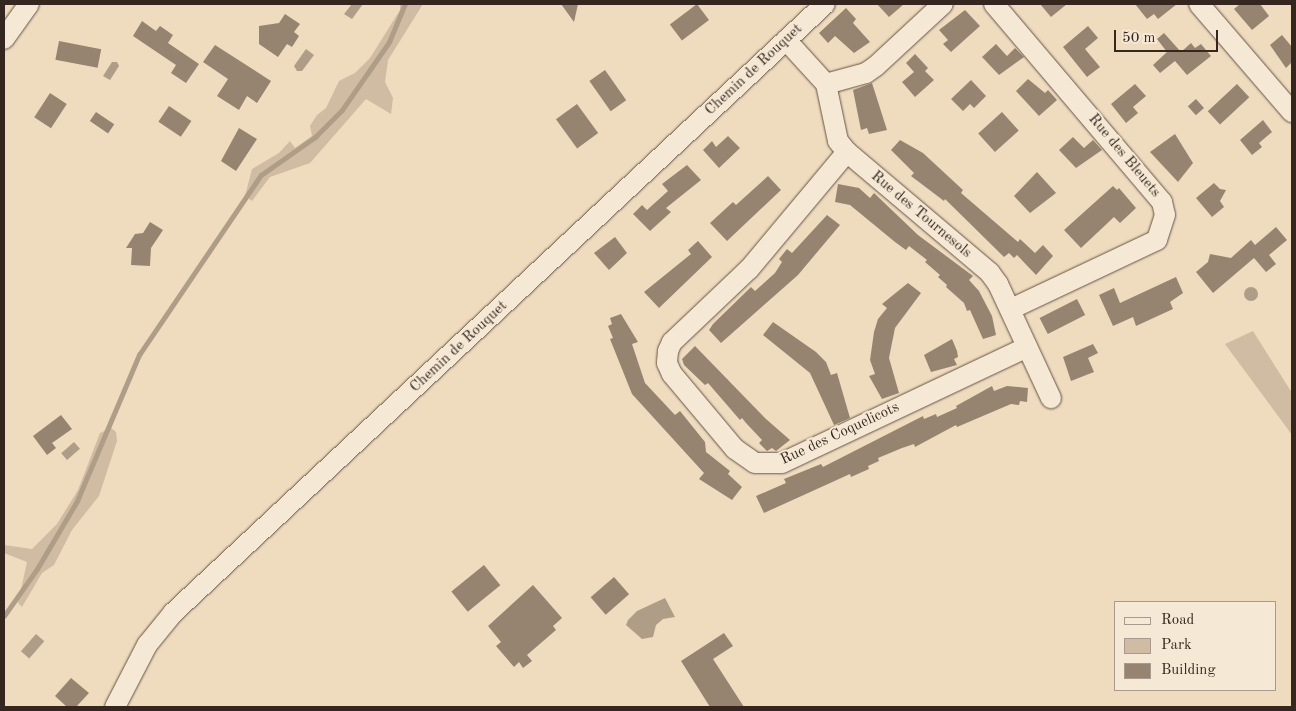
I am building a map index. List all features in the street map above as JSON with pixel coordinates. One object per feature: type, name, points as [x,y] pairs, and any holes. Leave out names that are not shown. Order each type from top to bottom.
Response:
[{"type":"street","points":[[4,39],[29,4]]},
{"type":"street","name":"Chemin de Rouquet","points":[[115,707],[147,645],[174,612],[825,4]]},
{"type":"street","points":[[786,40],[826,84],[866,73],[943,4]]},
{"type":"street","name":"Rue des Bleuets","points":[[994,4],[1162,202],[1165,215],[1157,240],[1011,309]]},
{"type":"street","points":[[1199,4],[1292,112]]},
{"type":"street","name":"Rue des Tournesols","points":[[826,84],[838,141],[846,152],[990,273],[1011,309],[1051,398]]},
{"type":"street","name":"Rue des Coquelicots","points":[[846,152],[749,269],[672,342],[668,351],[667,363],[672,374],[735,449],[755,463],[782,463],[1027,347]]},
{"type":"green space","points":[[400,4],[423,4],[388,60],[385,82],[393,98],[391,114],[366,99],[310,163],[270,177],[252,201],[245,196],[252,169],[279,153],[290,141],[295,148],[312,136],[310,126],[317,115],[326,108],[339,81],[355,73],[370,58],[400,10]]},
{"type":"green space","points":[[1253,331],[1292,393],[1292,435],[1225,344]]},
{"type":"green space","points":[[111,428],[116,432],[117,441],[99,496],[72,530],[54,565],[42,573],[22,607],[18,603],[27,562],[4,553],[4,545],[32,549],[57,524],[78,490],[100,433]]},
{"type":"shaded area","points":[[352,4],[363,4],[352,19],[344,14]]},
{"type":"shaded area","points":[[306,49],[314,55],[302,71],[297,71],[294,66]]},
{"type":"shaded area","points":[[112,62],[117,62],[119,66],[110,80],[103,76]]},
{"type":"shaded area","points":[[1251,287],[1256,289],[1258,294],[1256,299],[1251,301],[1246,299],[1244,294],[1246,289]]},
{"type":"shaded area","points":[[74,442],[80,449],[67,460],[61,453]]},
{"type":"shaded area","points":[[665,598],[675,617],[663,619],[656,625],[653,637],[642,639],[626,625],[628,620],[637,611]]},
{"type":"shaded area","points":[[36,634],[44,641],[29,659],[21,651]]},
{"type":"building","points":[[561,4],[578,4],[574,22]]},
{"type":"building","points":[[697,4],[709,20],[682,40],[670,24]]},
{"type":"building","points":[[877,4],[904,4],[889,17]]},
{"type":"building","points":[[1040,4],[1067,4],[1051,17]]},
{"type":"building","points":[[1135,4],[1177,4],[1158,19],[1154,14],[1147,19]]},
{"type":"building","points":[[1240,4],[1260,4],[1269,16],[1252,30],[1234,9]]},
{"type":"building","points":[[846,8],[856,19],[853,23],[870,42],[854,53],[835,36],[828,43],[819,33]]},
{"type":"building","points":[[965,10],[980,26],[951,52],[943,44],[948,40],[939,30]]},
{"type":"building","points":[[285,14],[300,24],[294,32],[299,36],[292,47],[287,44],[278,57],[259,44],[259,26],[279,23]]},
{"type":"building","points":[[142,21],[156,31],[160,26],[173,35],[168,43],[199,64],[186,83],[171,73],[176,65],[133,36]]},
{"type":"building","points":[[1088,26],[1098,38],[1085,49],[1100,67],[1087,77],[1063,47]]},
{"type":"building","points":[[1164,33],[1181,52],[1191,43],[1195,48],[1201,44],[1211,56],[1187,75],[1175,61],[1160,73],[1153,65],[1167,52],[1157,39]]},
{"type":"building","points":[[1282,35],[1292,47],[1292,62],[1286,68],[1270,45]]},
{"type":"building","points":[[59,41],[101,49],[98,68],[55,60]]},
{"type":"building","points":[[996,44],[1007,56],[1015,48],[1024,57],[999,75],[982,57]]},
{"type":"building","points":[[215,45],[271,81],[257,103],[247,96],[239,110],[217,96],[228,79],[203,62]]},
{"type":"building","points":[[915,54],[928,68],[925,71],[934,80],[915,97],[902,82],[914,72],[906,63]]},
{"type":"building","points":[[605,70],[626,100],[611,111],[589,81]]},
{"type":"building","points":[[1028,79],[1045,93],[1048,90],[1057,100],[1039,116],[1016,91]]},
{"type":"building","points":[[971,80],[986,96],[974,108],[970,104],[963,111],[951,99]]},
{"type":"building","points":[[872,83],[887,130],[869,134],[867,128],[861,130],[853,90]]},
{"type":"building","points":[[1135,84],[1146,96],[1133,107],[1138,113],[1126,123],[1111,104]]},
{"type":"building","points":[[1237,84],[1249,97],[1220,124],[1208,111]]},
{"type":"building","points":[[50,93],[67,104],[51,128],[34,117]]},
{"type":"building","points":[[1196,99],[1204,108],[1196,115],[1188,106]]},
{"type":"building","points":[[577,104],[598,133],[577,148],[556,119]]},
{"type":"building","points":[[169,106],[191,121],[181,137],[158,122]]},
{"type":"building","points":[[96,112],[114,124],[108,133],[90,121]]},
{"type":"building","points":[[1002,112],[1019,131],[995,152],[978,133]]},
{"type":"building","points":[[1263,120],[1272,132],[1259,143],[1262,147],[1252,155],[1240,140]]},
{"type":"building","points":[[239,128],[257,139],[236,171],[221,161]]},
{"type":"building","points":[[1175,134],[1193,163],[1178,182],[1150,152]]},
{"type":"building","points":[[728,136],[740,148],[719,168],[703,150],[712,141],[716,147]]},
{"type":"building","points":[[1073,137],[1084,148],[1093,140],[1102,150],[1076,168],[1059,150]]},
{"type":"building","points":[[900,140],[923,153],[963,190],[961,193],[1018,242],[1020,239],[1035,253],[1043,245],[1053,256],[1036,275],[1017,255],[1014,258],[1009,253],[1004,257],[945,199],[944,201],[911,176],[914,173],[891,150]]},
{"type":"building","points":[[687,165],[701,180],[666,208],[671,212],[650,231],[633,214],[642,205],[647,210],[668,191],[662,184]]},
{"type":"building","points":[[1037,172],[1056,193],[1030,213],[1014,196]]},
{"type":"building","points":[[768,176],[781,190],[727,241],[710,223],[733,202],[736,205]]},
{"type":"building","points":[[1214,183],[1220,189],[1226,190],[1220,201],[1224,207],[1212,217],[1196,198]]},
{"type":"building","points":[[838,184],[859,188],[870,198],[874,193],[918,235],[973,276],[969,280],[979,291],[992,316],[996,335],[983,339],[970,310],[967,311],[964,303],[946,287],[947,285],[938,277],[940,275],[925,262],[927,260],[909,246],[906,250],[850,205],[835,202]]},
{"type":"building","points":[[1113,186],[1117,190],[1119,188],[1136,208],[1120,223],[1114,217],[1081,248],[1064,230]]},
{"type":"building","points":[[827,215],[840,225],[798,275],[721,343],[709,330],[713,324],[751,287],[755,291],[775,273],[782,262],[779,259],[787,249],[792,253]]},
{"type":"building","points":[[150,222],[163,230],[151,248],[150,266],[131,265],[132,248],[126,248],[135,234],[143,233]]},
{"type":"building","points":[[1276,227],[1287,240],[1269,255],[1276,264],[1266,272],[1254,258],[1213,293],[1196,272],[1208,262],[1210,254],[1231,258],[1251,240],[1255,245]]},
{"type":"building","points":[[615,237],[627,253],[609,270],[594,253]]},
{"type":"building","points":[[698,241],[712,257],[659,308],[644,292],[691,254],[688,250]]},
{"type":"building","points":[[1176,277],[1183,293],[1170,302],[1173,309],[1136,326],[1133,317],[1113,326],[1099,295],[1114,288],[1120,303]]},
{"type":"building","points":[[908,283],[921,293],[895,328],[889,358],[899,393],[882,399],[869,376],[875,374],[870,360],[874,332],[878,319],[887,308],[882,304]]},
{"type":"building","points":[[1077,299],[1085,315],[1048,334],[1040,318]]},
{"type":"building","points":[[621,314],[638,342],[632,344],[645,383],[675,415],[680,411],[705,442],[706,452],[730,471],[728,474],[742,487],[732,500],[699,479],[704,473],[632,394],[610,339],[613,338],[608,326],[612,324],[610,318]]},
{"type":"building","points":[[773,322],[816,352],[826,362],[831,375],[837,373],[850,418],[834,425],[810,373],[763,335]]},
{"type":"building","points":[[952,339],[957,351],[958,357],[954,359],[957,365],[931,372],[924,355]]},
{"type":"building","points":[[1093,344],[1098,353],[1088,358],[1094,372],[1071,381],[1063,357]]},
{"type":"building","points":[[695,346],[766,419],[790,440],[776,451],[772,448],[767,451],[759,443],[762,440],[742,418],[740,420],[708,383],[705,385],[684,365],[682,359]]},
{"type":"building","points":[[992,386],[994,391],[1007,386],[1028,388],[1027,402],[1020,401],[1019,405],[1011,404],[957,427],[956,425],[915,447],[914,444],[878,458],[879,461],[868,466],[869,469],[851,477],[850,474],[764,513],[756,496],[786,483],[784,479],[821,464],[823,467],[923,416],[924,419],[936,414],[937,417],[957,408],[956,406]]},
{"type":"building","points":[[61,415],[72,429],[52,443],[56,448],[47,455],[33,436]]},
{"type":"building","points":[[484,565],[500,585],[468,612],[451,591]]},
{"type":"building","points":[[614,577],[629,594],[606,615],[591,597]]},
{"type":"building","points":[[533,585],[562,618],[553,626],[556,630],[527,655],[532,661],[523,668],[519,662],[514,667],[496,646],[501,642],[488,626]]},
{"type":"building","points":[[724,633],[733,646],[713,659],[744,707],[710,707],[681,661]]},
{"type":"building","points":[[71,678],[89,693],[76,707],[67,707],[55,696]]},
{"type":"waterway","points":[[4,616],[37,569],[77,501],[139,355],[261,175],[315,137],[342,110],[389,42],[405,4]]}]
